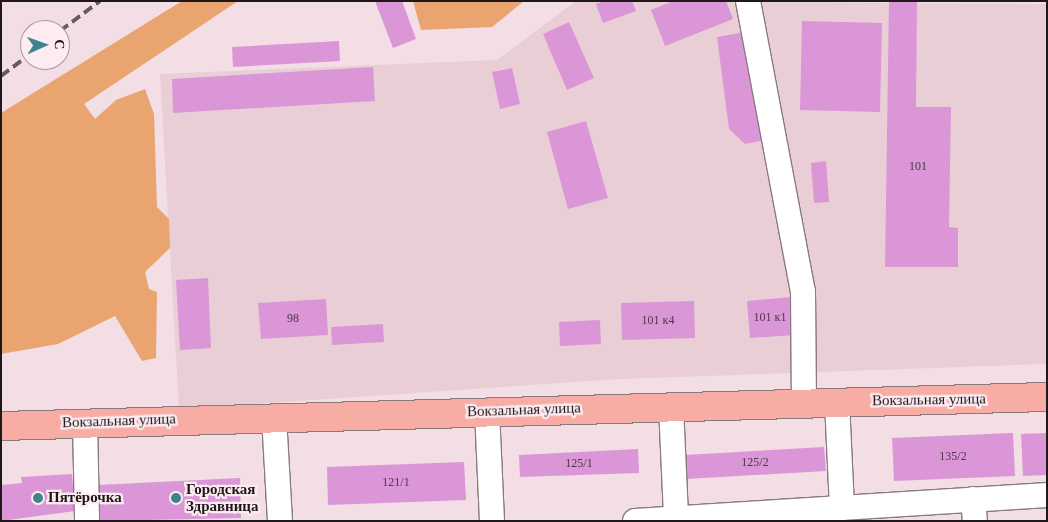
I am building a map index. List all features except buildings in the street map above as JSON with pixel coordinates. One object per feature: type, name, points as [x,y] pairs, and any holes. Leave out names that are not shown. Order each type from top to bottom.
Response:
[{"type":"main road","name":"Вокзальная улица","points":[[1,426],[85,422],[1047,397]]},
{"type":"street","points":[[748,1],[803,291],[804,403]]},
{"type":"street","points":[[837,402],[842,508]]},
{"type":"street","points":[[672,406],[676,518]]},
{"type":"street","points":[[487,411],[492,521]]},
{"type":"street","points":[[274,417],[280,521]]},
{"type":"street","points":[[85,422],[87,521]]},
{"type":"street","points":[[635,521],[842,508],[974,510],[1047,495]]},
{"type":"shaded area","points":[[182,1],[238,1],[84,104],[95,119],[116,100],[145,89],[154,114],[157,207],[169,219],[170,248],[145,272],[149,289],[157,292],[156,358],[142,361],[115,316],[58,344],[1,354],[1,113]]},
{"type":"shaded area","points":[[413,1],[524,1],[492,27],[421,30]]},
{"type":"shaded area","points":[[576,1],[1047,4],[1047,364],[620,379],[179,409],[160,74],[497,60]]},
{"type":"railway","points":[[70,24],[100,1]]},
{"type":"railway","points":[[1,76],[20,62]]},
{"type":"place","name":"Пятёрочка","points":[[38,498]]},
{"type":"place","name":"Городская Здравница","points":[[176,498]]}]
